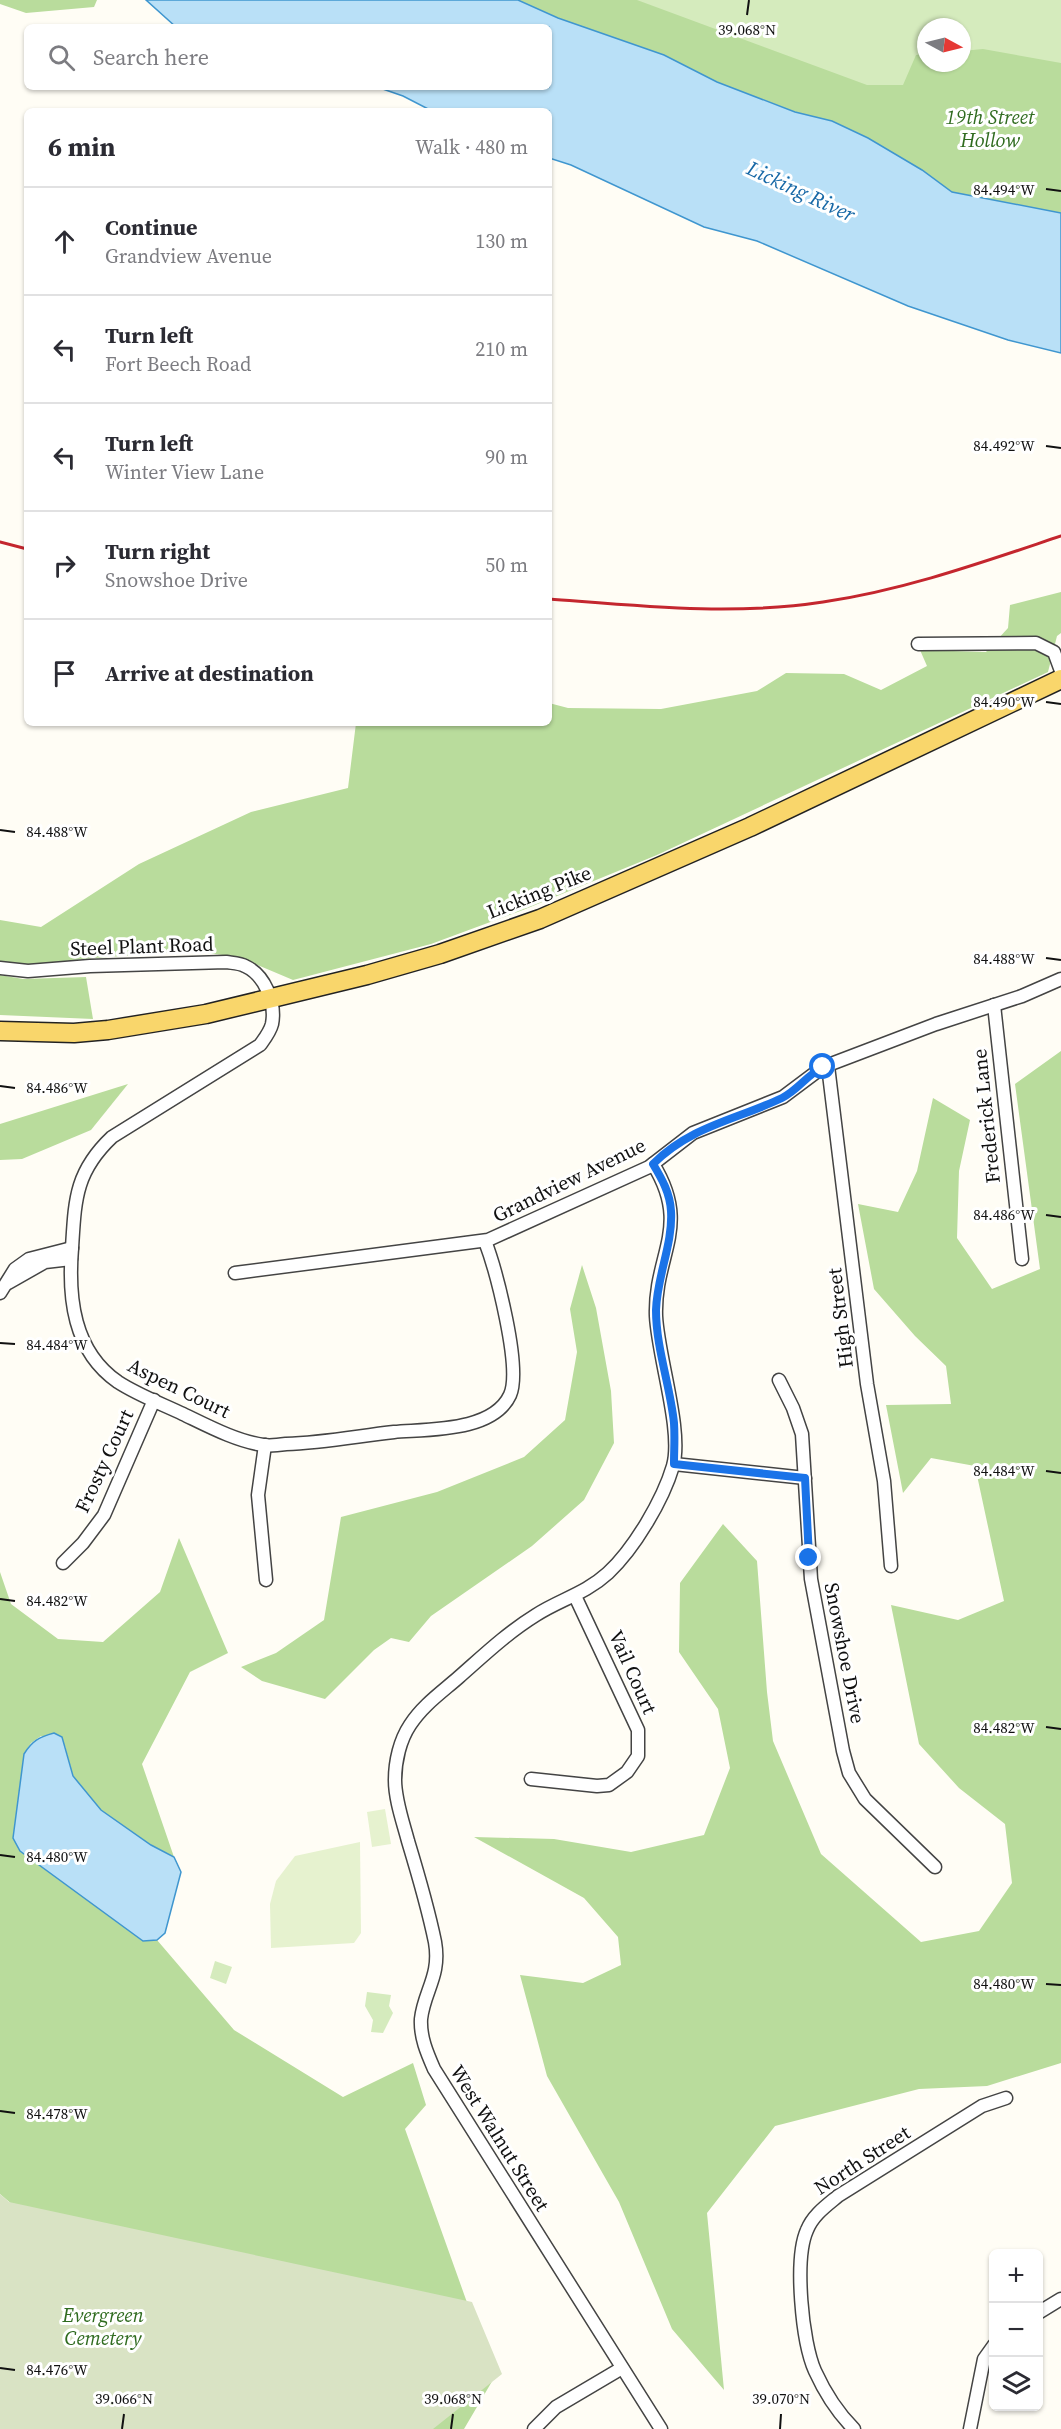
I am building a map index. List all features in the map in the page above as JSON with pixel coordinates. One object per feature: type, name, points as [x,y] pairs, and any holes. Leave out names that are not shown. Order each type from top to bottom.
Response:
[{"type":"main road","name":"Licking Pike","points":[[0,1031],[74,1033],[108,1030],[206,1014],[367,975],[440,954],[540,919],[750,827],[1061,679]]},
{"type":"street","points":[[918,644],[1036,643],[1054,652],[1061,671]]},
{"type":"street","name":"Steel Plant Road","points":[[0,968],[35,970],[226,962],[243,965],[257,973],[269,997]]},
{"type":"street","name":"Grandview Avenue","points":[[235,1274],[485,1241],[653,1164],[693,1133],[783,1097],[816,1071],[1061,979]]},
{"type":"street","name":"Aspen Court","points":[[269,997],[273,1013],[272,1025],[260,1045],[112,1137],[96,1151],[85,1168],[77,1187],[70,1282],[74,1318],[90,1352],[103,1368],[118,1381],[153,1400],[242,1440],[265,1445],[313,1444],[391,1432],[456,1427],[481,1421],[498,1411],[510,1396],[514,1374],[506,1317],[485,1241]]},
{"type":"street","name":"Frederick Lane","points":[[994,1005],[1022,1259]]},
{"type":"street","name":"High Street","points":[[828,1066],[867,1384],[884,1481],[891,1566]]},
{"type":"street","points":[[653,1164],[664,1181],[671,1210],[670,1234],[658,1287],[656,1309],[664,1375],[674,1421],[674,1464],[805,1478]]},
{"type":"street","points":[[3,1288],[15,1269],[29,1259],[71,1253]]},
{"type":"street","name":"Snowshoe Drive","points":[[778,1380],[794,1408],[802,1434],[811,1579],[849,1773],[865,1798],[935,1867]]},
{"type":"street","name":"Frosty Court","points":[[63,1563],[83,1543],[104,1515],[153,1400]]},
{"type":"street","points":[[265,1445],[258,1495],[266,1580]]},
{"type":"street","name":"West Walnut Street","points":[[661,2429],[434,2069],[424,2045],[421,2018],[434,1978],[436,1953],[407,1838],[395,1778],[402,1740],[410,1725],[426,1705],[507,1634],[537,1614],[575,1596],[600,1579],[621,1558],[648,1520],[674,1464]]},
{"type":"street","name":"Vail Court","points":[[531,1779],[597,1786],[609,1785],[627,1772],[638,1756],[638,1730],[583,1608],[575,1596]]},
{"type":"street","name":"North Street","points":[[854,2429],[830,2400],[811,2360],[800,2282],[800,2258],[806,2230],[817,2214],[838,2196],[982,2106],[1006,2097]]},
{"type":"street","points":[[1043,2310],[1061,2299]]},
{"type":"street","points":[[970,2429],[984,2359],[989,2351]]},
{"type":"street","points":[[534,2429],[556,2407],[622,2368]]},
{"type":"green space","points":[[0,0],[97,0],[94,7],[26,13],[0,4]]},
{"type":"green space","name":"19th Street Hollow","points":[[518,0],[1061,0],[1061,213]]},
{"type":"green space","name":"19th Street Hollow","points":[[518,0],[637,0],[867,85],[903,85],[916,55],[917,72],[971,72],[971,50],[983,49],[1061,63],[1061,213],[952,192],[922,170],[868,138],[832,121],[795,112],[717,82],[664,55],[558,18]]},
{"type":"green space","points":[[1061,592],[1061,633],[1057,636],[1048,672],[657,855],[523,910],[431,944],[293,980],[239,957],[189,951],[82,959],[27,968],[0,961],[0,920],[41,927],[139,864],[251,812],[348,788],[356,726],[552,726],[552,704],[568,708],[661,709],[757,691],[786,673],[844,674],[881,690],[927,666],[920,650],[986,652],[1008,628],[1010,605]]},
{"type":"green space","points":[[0,975],[23,979],[86,977],[93,1019],[0,1015]]},
{"type":"green space","points":[[1061,1051],[1061,2063],[987,2086],[919,2089],[775,2126],[707,2213],[724,2390],[672,2329],[619,2202],[547,2076],[520,1975],[583,1983],[621,1965],[618,1937],[584,1898],[474,1837],[554,1839],[631,1852],[704,1835],[730,1768],[718,1709],[679,1652],[680,1583],[723,1524],[757,1561],[773,1741],[821,1854],[921,1942],[979,1931],[1012,1883],[1005,1824],[959,1788],[919,1744],[891,1605],[958,1620],[1004,1601],[975,1466],[931,1458],[903,1493],[886,1405],[951,1404],[946,1366],[915,1336],[874,1289],[858,1204],[898,1212],[917,1171],[933,1098],[970,1120],[959,1171],[957,1238],[992,1289],[1040,1269],[1015,1084]]},
{"type":"green space","points":[[128,1084],[91,1130],[22,1159],[0,1160],[0,1124]]},
{"type":"green space","points":[[582,1265],[596,1308],[611,1391],[614,1443],[584,1500],[532,1546],[431,1616],[409,1642],[391,1638],[374,1650],[325,1699],[262,1681],[241,1667],[276,1653],[324,1620],[341,1517],[437,1492],[524,1457],[565,1420],[577,1352],[570,1309]]},
{"type":"green space","points":[[179,1538],[228,1653],[190,1672],[142,1764],[174,1857],[151,1845],[101,1810],[73,1776],[65,1746],[41,1736],[31,1743],[24,1754],[13,1838],[20,1851],[143,1941],[157,1940],[234,2030],[343,2097],[413,2063],[426,2105],[405,2129],[494,2378],[464,2429],[274,2429],[0,2194],[0,1572],[11,1604],[58,1639],[103,1642],[160,1592]]},
{"type":"green space","points":[[385,1809],[391,1844],[372,1847],[367,1812]]},
{"type":"green space","points":[[360,1842],[361,1933],[354,1943],[271,1948],[270,1904],[276,1881],[295,1856]]},
{"type":"green space","points":[[215,1961],[232,1967],[226,1984],[210,1978]]},
{"type":"green space","points":[[367,1992],[391,1995],[389,2006],[393,2013],[383,2033],[371,2032],[373,2020],[365,2006]]},
{"type":"green space","name":"Evergreen Cemetery","points":[[0,2194],[9,2202],[472,2302],[502,2374],[433,2429],[0,2429]]},
{"type":"water","name":"Licking River","points":[[146,0],[518,0],[558,18],[664,55],[717,82],[795,112],[832,121],[868,138],[922,170],[952,192],[1061,213],[1061,353],[1008,340],[908,306],[757,241],[704,227],[571,165],[552,159],[552,108],[426,108],[386,90],[552,90],[552,24],[173,24]]},
{"type":"water","points":[[54,1733],[62,1737],[73,1776],[101,1810],[151,1845],[174,1857],[181,1872],[165,1933],[157,1940],[143,1941],[20,1851],[13,1838],[24,1754],[36,1740]]},
{"type":"railway","points":[[552,599],[652,607],[720,609],[823,602],[914,583],[1061,536]]},
{"type":"railway","points":[[0,542],[24,548]]},
{"type":"route","points":[[809,1558],[805,1478],[674,1464],[674,1421],[664,1375],[656,1309],[658,1287],[668,1244],[671,1210],[664,1181],[653,1164],[693,1133],[783,1097],[823,1067]]}]
